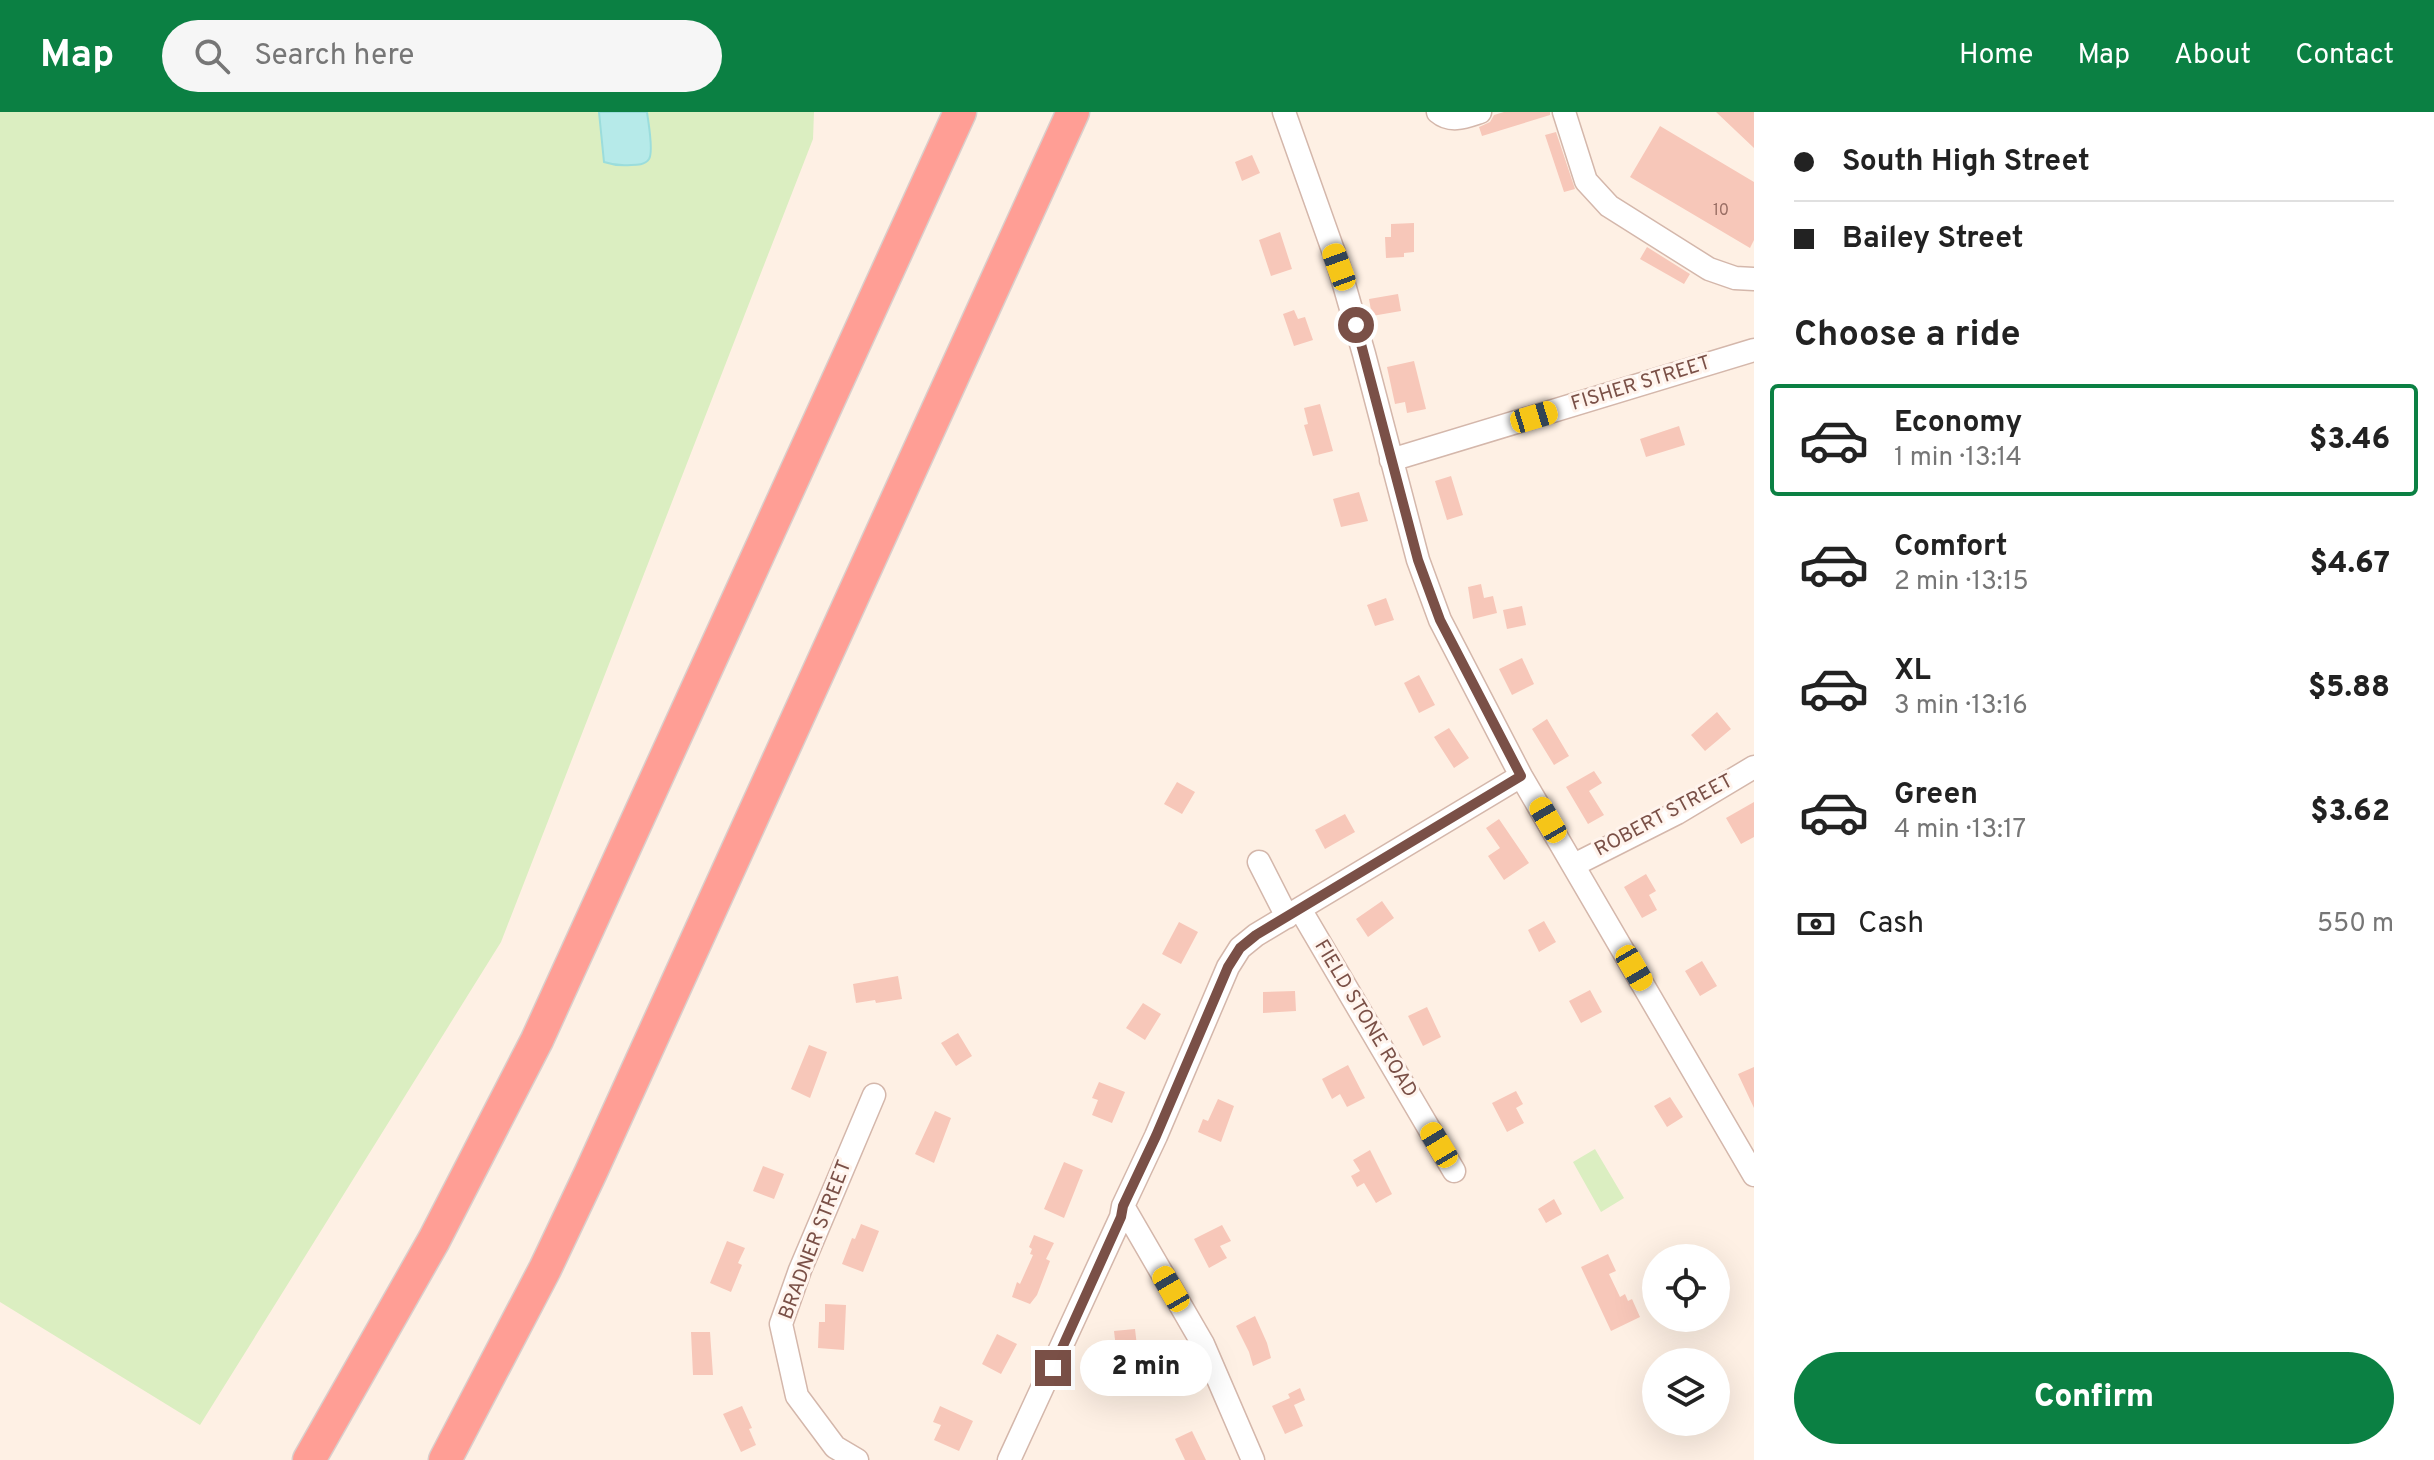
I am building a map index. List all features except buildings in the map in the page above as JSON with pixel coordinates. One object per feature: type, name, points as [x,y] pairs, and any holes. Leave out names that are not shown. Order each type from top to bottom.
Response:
[{"type":"highway","points":[[309,1460],[441,1228],[543,1027],[960,112]]},
{"type":"highway","points":[[445,1460],[545,1269],[591,1172],[1073,112]]},
{"type":"street","points":[[1284,112],[1339,267],[1418,560],[1440,620],[1521,776],[1754,1175]]},
{"type":"street","points":[[1438,112],[1445,117],[1460,119],[1480,112]]},
{"type":"street","points":[[1564,112],[1586,181],[1609,206],[1709,269],[1735,278],[1754,279]]},
{"type":"street","name":"FISHER STREET","points":[[1391,460],[1754,350]]},
{"type":"street","name":"ROBERT STREET","points":[[1574,865],[1677,813],[1754,767]]},
{"type":"street","points":[[1009,1460],[1121,1217],[1123,1206],[1228,967],[1240,948],[1521,776]]},
{"type":"street","name":"FIELD STONE ROAD","points":[[1259,862],[1454,1171]]},
{"type":"street","name":"BRADNER STREET","points":[[857,1460],[835,1447],[797,1396],[781,1324],[800,1270],[874,1095]]},
{"type":"street","points":[[1123,1206],[1203,1344],[1253,1460]]},
{"type":"green space","points":[[0,112],[814,112],[813,139],[501,942],[200,1425],[0,1302]]},
{"type":"green space","points":[[1595,1149],[1624,1198],[1601,1212],[1573,1162]]},
{"type":"water","points":[[599,112],[647,112],[651,150],[647,161],[624,165],[604,162]]},
{"type":"route","points":[[1053,1368],[1228,967],[1240,948],[1256,935],[1521,776],[1440,620],[1418,560],[1356,325]]}]
